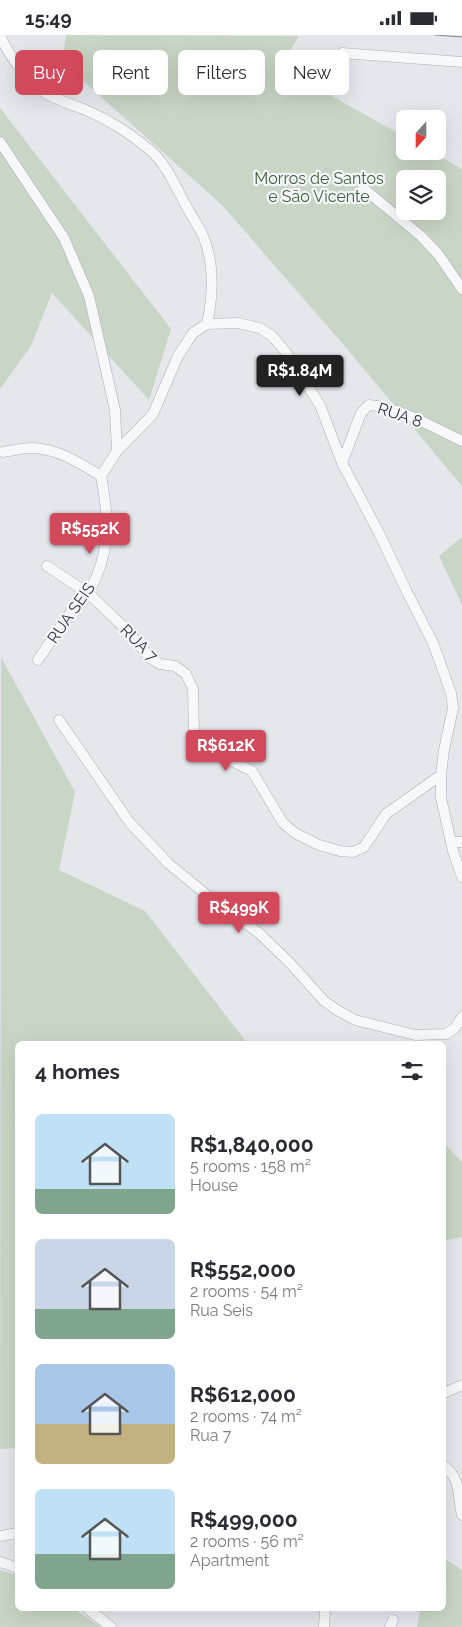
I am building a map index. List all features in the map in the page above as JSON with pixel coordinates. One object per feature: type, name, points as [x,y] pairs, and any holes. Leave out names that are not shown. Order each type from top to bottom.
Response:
[{"type":"street","points":[[0,35],[15,61],[46,93],[66,104],[85,110],[109,122],[138,140],[152,152],[162,165],[203,237],[210,262],[211,283],[210,312],[207,324]]},
{"type":"street","points":[[349,54],[462,62]]},
{"type":"street","points":[[1,145],[64,238],[88,296],[115,410],[117,451]]},
{"type":"street","points":[[363,188],[421,236],[438,254],[462,289]]},
{"type":"street","points":[[3,452],[31,448],[48,450],[66,457],[101,476],[117,451],[153,414],[178,356],[193,333],[207,324],[238,323],[260,328],[272,336],[285,351],[320,405],[342,463],[433,643],[451,693],[453,708],[444,750],[441,775],[442,799],[457,841],[458,868],[462,877]]},
{"type":"street","name":"RUA 8","points":[[342,463],[361,413],[369,405],[382,407],[416,420],[462,441]]},
{"type":"street","name":"RUA SEIS","points":[[38,660],[70,614],[89,594],[100,567],[108,529],[107,506],[101,476]]},
{"type":"street","name":"RUA 7","points":[[47,566],[89,594],[128,631],[150,658],[160,664],[175,666],[186,674],[193,689],[194,733],[198,746],[211,755],[226,758],[252,771],[283,823],[295,833],[319,845],[340,851],[358,850],[369,841],[386,814],[441,775]]},
{"type":"street","points":[[59,720],[130,823],[169,864],[258,933],[291,963],[324,1001],[355,1020],[415,1035],[446,1034],[454,1028],[462,1017]]},
{"type":"street","points":[[446,1392],[462,1385]]},
{"type":"street","points":[[446,1468],[455,1476],[458,1484],[462,1515]]},
{"type":"street","points":[[0,1536],[15,1534]]},
{"type":"street","points":[[0,1562],[15,1567]]},
{"type":"street","points":[[91,1611],[111,1627]]},
{"type":"street","points":[[324,1627],[325,1611]]},
{"type":"green space","name":"Morros de Santos e São Vicente","points":[[66,35],[299,36],[290,50],[275,50],[275,95],[330,95],[396,132],[396,160],[446,160],[462,169],[462,486],[342,343],[222,205],[99,95],[168,95],[168,50],[93,50],[93,90],[83,81],[83,50],[64,50]]},
{"type":"green space","points":[[0,108],[171,329],[149,400],[52,293],[31,346],[0,389]]},
{"type":"green space","points":[[462,537],[462,605],[439,556]]},
{"type":"green space","points":[[1,657],[75,792],[59,870],[145,911],[246,1041],[15,1041],[15,1448],[0,1449]]},
{"type":"green space","points":[[446,1145],[462,1162],[462,1237],[446,1241]]},
{"type":"green space","points":[[446,1559],[462,1570],[462,1627],[417,1627],[420,1611],[446,1611]]},
{"type":"green space","points":[[0,1570],[15,1574],[15,1611],[77,1611],[101,1627],[0,1627]]},
{"type":"tram line","points":[[435,35],[462,37]]}]
